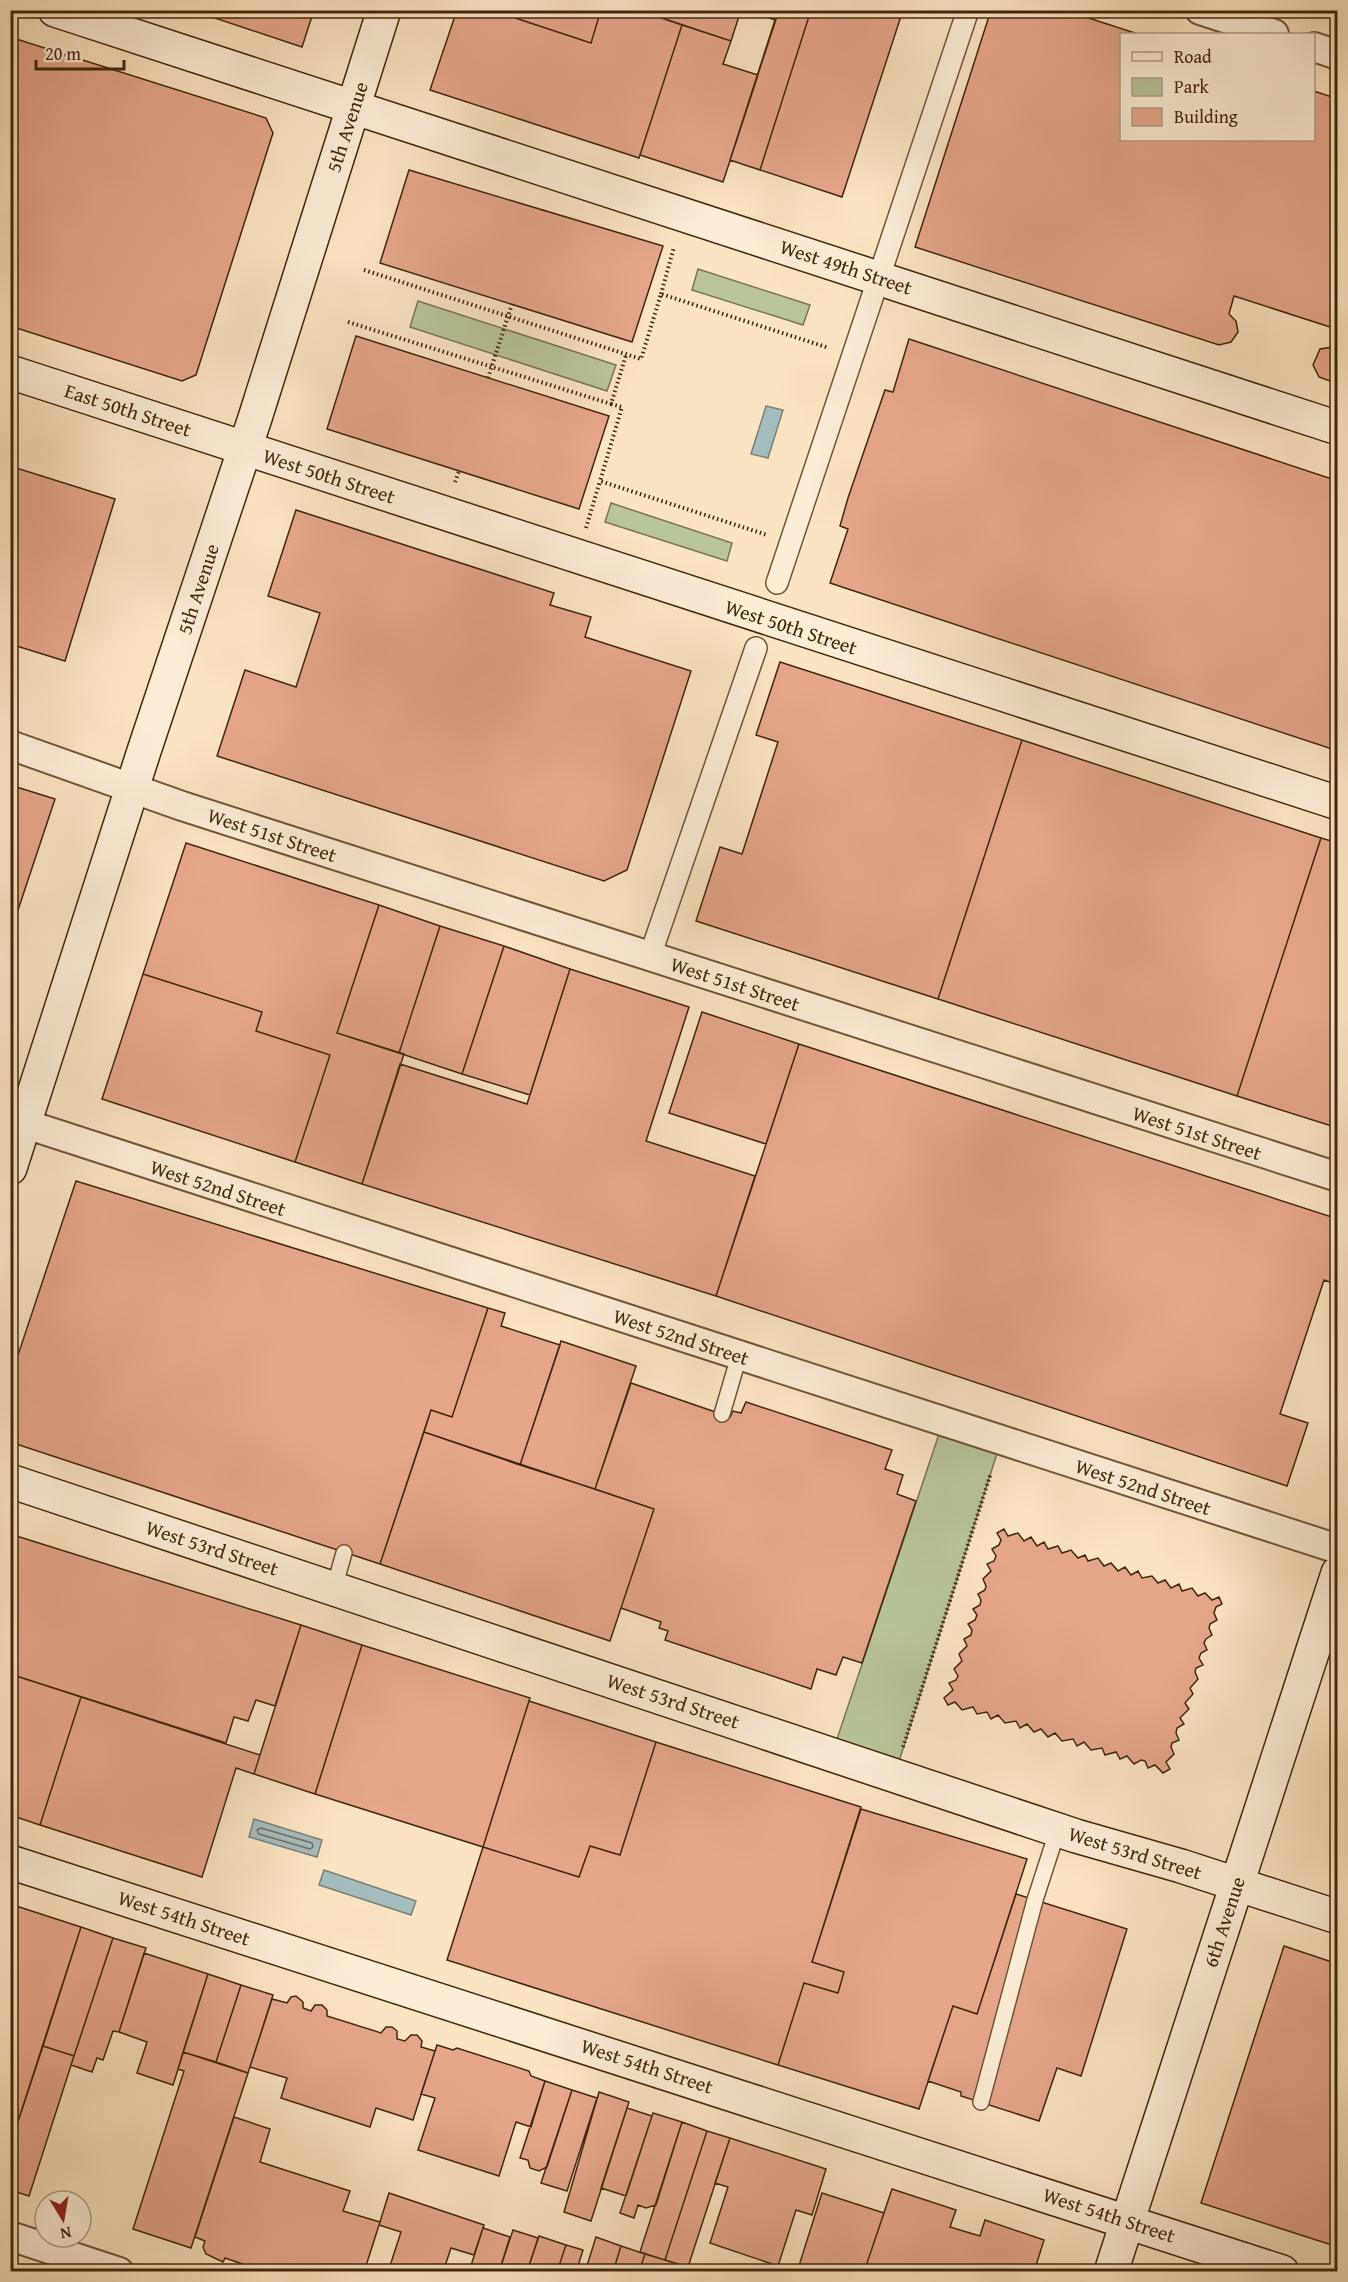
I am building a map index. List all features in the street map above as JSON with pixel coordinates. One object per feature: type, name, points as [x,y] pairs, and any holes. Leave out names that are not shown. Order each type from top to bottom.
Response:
[{"type":"main road","name":"West 49th Street","points":[[55,10],[1338,428]]},
{"type":"main road","name":"5th Avenue","points":[[10,1168],[17,1121],[133,788],[245,447],[384,10]]},
{"type":"main road","name":"East 50th Street","points":[[10,372],[245,447]]},
{"type":"main road","name":"West 50th Street","points":[[245,447],[824,638],[1338,803]]},
{"type":"main road","name":"West 53rd Street","points":[[10,1481],[1058,1829],[1338,1917]]},
{"type":"main road","name":"6th Avenue","points":[[1111,2271],[1338,1573]]},
{"type":"main road","name":"West 54th Street","points":[[10,1862],[1282,2271]]},
{"type":"street","points":[[777,583],[968,10]]},
{"type":"street","points":[[1200,10],[1271,33]]},
{"type":"street","points":[[1315,47],[1338,55]]},
{"type":"street","points":[[650,956],[756,648]]},
{"type":"street","name":"West 51st Street","points":[[10,745],[133,788],[1338,1177]]},
{"type":"street","name":"West 52nd Street","points":[[17,1121],[1338,1549]]},
{"type":"street","points":[[10,2236],[119,2271]]},
{"type":"lane","points":[[722,1414],[740,1356]]},
{"type":"lane","points":[[334,1588],[344,1553]]},
{"type":"lane","points":[[981,2102],[1035,1900],[1058,1829]]},
{"type":"path","points":[[364,270],[641,359],[674,247]]},
{"type":"path","points":[[661,294],[853,356]]},
{"type":"path","points":[[488,378],[512,304]]},
{"type":"path","points":[[348,322],[622,407],[586,528]]},
{"type":"path","points":[[611,404],[626,355]]},
{"type":"path","points":[[455,482],[459,471]]},
{"type":"path","points":[[600,481],[790,543]]},
{"type":"path","points":[[895,1774],[991,1473]]},
{"type":"green space","points":[[698,269],[810,305],[803,325],[692,290]]},
{"type":"green space","points":[[418,301],[616,365],[607,391],[410,327]]},
{"type":"green space","points":[[611,503],[732,543],[727,561],[605,522]]},
{"type":"green space","points":[[943,1422],[1001,1441],[895,1774],[832,1754]]},
{"type":"water","points":[[766,406],[783,410],[768,458],[751,454]]},
{"type":"water","points":[[254,1819],[322,1840],[317,1857],[249,1837]]},
{"type":"water","points":[[324,1870],[416,1901],[411,1915],[319,1885]]},
{"type":"building","points":[[191,10],[314,10],[302,47]]},
{"type":"building","points":[[457,10],[491,10],[591,43],[601,10],[638,10],[682,25],[639,158],[430,90]]},
{"type":"building","points":[[491,10],[601,10],[591,43]]},
{"type":"building","points":[[638,10],[741,10],[731,41]]},
{"type":"building","points":[[746,10],[903,10],[842,197],[730,160],[775,20]]},
{"type":"building","points":[[779,10],[811,10],[760,170],[730,160]]},
{"type":"building","points":[[991,10],[1064,10],[1135,33],[1120,33],[1120,141],[1315,141],[1315,91],[1338,99],[1338,304],[1330,327],[1234,296],[1229,314],[1236,321],[1238,332],[1231,342],[1219,345],[915,247]]},
{"type":"building","points":[[682,25],[731,41],[723,64],[758,75],[723,182],[640,155]]},
{"type":"building","points":[[13,38],[266,118],[273,133],[196,375],[182,381],[10,326],[10,45]]},
{"type":"building","points":[[409,170],[663,246],[632,342],[380,263]]},
{"type":"building","points":[[1338,304],[1338,330],[1330,327]]},
{"type":"building","points":[[1338,334],[1338,384],[1319,377],[1313,365],[1320,349],[1333,347]]},
{"type":"building","points":[[356,336],[609,416],[579,509],[327,429]]},
{"type":"building","points":[[909,339],[1338,481],[1338,751],[830,583],[848,529],[840,526],[848,498],[885,390],[893,392]]},
{"type":"building","points":[[10,466],[115,499],[65,661],[10,644]]},
{"type":"building","points":[[296,510],[554,593],[550,605],[591,617],[585,637],[691,671],[627,870],[604,881],[217,756],[245,670],[296,687],[320,613],[268,596]]},
{"type":"building","points":[[780,662],[1022,740],[938,999],[696,921],[720,847],[742,854],[778,742],[756,735]]},
{"type":"building","points":[[1022,740],[1321,838],[1237,1096],[938,999]]},
{"type":"building","points":[[10,785],[55,799],[10,934]]},
{"type":"building","points":[[1321,838],[1338,843],[1338,1128],[1237,1096]]},
{"type":"building","points":[[186,843],[379,905],[337,1033],[404,1054],[362,1184],[295,1162],[330,1055],[256,1031],[262,1012],[143,974]]},
{"type":"building","points":[[379,905],[440,926],[399,1053],[337,1033]]},
{"type":"building","points":[[440,926],[504,946],[462,1074],[399,1053]]},
{"type":"building","points":[[504,946],[570,969],[530,1095],[462,1074]]},
{"type":"building","points":[[570,969],[689,1007],[646,1141],[755,1176],[716,1296],[362,1184],[400,1064],[527,1104]]},
{"type":"building","points":[[143,974],[262,1012],[256,1031],[330,1055],[295,1162],[102,1099]]},
{"type":"building","points":[[702,1012],[799,1044],[766,1144],[669,1113]]},
{"type":"building","points":[[799,1044],[1338,1219],[1338,1285],[1324,1280],[1280,1414],[1308,1423],[1287,1486],[716,1296]]},
{"type":"building","points":[[76,1181],[488,1308],[452,1417],[431,1410],[380,1564],[10,1442],[10,1379]]},
{"type":"building","points":[[488,1308],[505,1313],[501,1326],[560,1345],[520,1465],[424,1432],[431,1410],[452,1417]]},
{"type":"building","points":[[561,1341],[636,1366],[595,1489],[520,1465]]},
{"type":"building","points":[[631,1383],[730,1417],[733,1411],[741,1413],[746,1402],[892,1450],[885,1469],[903,1475],[897,1494],[916,1501],[862,1663],[843,1657],[836,1675],[817,1669],[811,1689],[665,1640],[668,1631],[659,1628],[661,1622],[621,1608],[654,1509],[595,1489]]},
{"type":"building","points":[[424,1432],[654,1509],[610,1641],[380,1564]]},
{"type":"building","points":[[1004,1529],[1008,1536],[1018,1533],[1024,1541],[1031,1537],[1037,1546],[1044,1542],[1048,1549],[1058,1546],[1062,1553],[1071,1550],[1078,1558],[1085,1555],[1088,1561],[1098,1558],[1104,1566],[1111,1563],[1118,1571],[1125,1567],[1131,1575],[1138,1571],[1142,1578],[1152,1576],[1158,1583],[1165,1580],[1171,1588],[1179,1584],[1182,1591],[1192,1588],[1198,1596],[1205,1593],[1212,1600],[1219,1597],[1222,1604],[1216,1607],[1214,1613],[1217,1620],[1210,1624],[1212,1635],[1206,1639],[1204,1643],[1207,1650],[1201,1653],[1199,1658],[1203,1665],[1196,1668],[1198,1679],[1190,1688],[1193,1694],[1185,1703],[1189,1709],[1180,1718],[1184,1724],[1177,1728],[1176,1733],[1179,1740],[1172,1743],[1174,1754],[1166,1762],[1170,1769],[1163,1773],[1155,1765],[1148,1768],[1145,1761],[1141,1760],[1134,1764],[1127,1756],[1120,1759],[1116,1752],[1105,1755],[1102,1748],[1091,1750],[1084,1742],[1077,1746],[1073,1739],[1062,1741],[1055,1733],[1048,1737],[1041,1729],[1034,1732],[1027,1724],[1020,1728],[1016,1721],[1005,1723],[998,1715],[991,1719],[987,1712],[977,1714],[973,1707],[962,1710],[955,1702],[948,1705],[944,1698],[953,1690],[949,1683],[956,1680],[958,1676],[954,1669],[962,1661],[959,1654],[967,1646],[964,1639],[971,1635],[972,1630],[968,1624],[975,1620],[977,1615],[973,1609],[980,1605],[981,1600],[978,1594],[985,1590],[983,1579],[991,1571],[987,1564],[994,1561],[996,1556],[992,1549],[999,1545],[1001,1540],[997,1533]]},
{"type":"building","points":[[10,1534],[301,1625],[275,1706],[256,1700],[248,1721],[234,1717],[226,1743],[10,1674]]},
{"type":"building","points":[[301,1625],[362,1645],[315,1794],[254,1774]]},
{"type":"building","points":[[362,1645],[530,1698],[483,1847],[315,1794]]},
{"type":"building","points":[[10,1674],[81,1697],[40,1825],[10,1815]]},
{"type":"building","points":[[81,1697],[260,1755],[254,1774],[236,1768],[202,1877],[40,1825]]},
{"type":"building","points":[[529,1701],[656,1742],[620,1855],[590,1846],[579,1877],[483,1847]]},
{"type":"building","points":[[656,1742],[861,1807],[812,1962],[844,1972],[838,1993],[804,1983],[778,2065],[447,1960],[483,1847],[579,1877],[590,1846],[620,1855]]},
{"type":"building","points":[[861,1809],[1027,1859],[977,2014],[953,2006],[919,2109],[778,2065],[804,1983],[838,1993],[844,1972],[812,1962]]},
{"type":"building","points":[[1016,1894],[1127,1929],[1081,2076],[1057,2068],[1039,2121],[961,2096],[961,2092],[928,2081],[953,2006],[977,2014]]},
{"type":"building","points":[[10,1904],[81,1927],[10,2146]]},
{"type":"building","points":[[81,1927],[113,1938],[74,2056],[43,2046]]},
{"type":"building","points":[[113,1938],[146,1948],[119,2032],[113,2031],[103,2060],[97,2058],[92,2072],[71,2065]]},
{"type":"building","points":[[1284,1946],[1338,1964],[1338,2247],[1201,2203]]},
{"type":"building","points":[[144,1953],[208,1974],[173,2085],[137,2073],[147,2042],[119,2032]]},
{"type":"building","points":[[208,1974],[241,1985],[216,2062],[183,2052]]},
{"type":"building","points":[[241,1985],[273,1995],[248,2073],[216,2062]]},
{"type":"building","points":[[296,1996],[303,2002],[303,2008],[311,2011],[315,2005],[322,2005],[327,2010],[327,2016],[381,2033],[386,2027],[392,2027],[397,2031],[397,2039],[405,2041],[411,2035],[417,2035],[422,2041],[421,2047],[435,2051],[413,2120],[376,2108],[370,2127],[281,2098],[287,2078],[250,2067],[272,1999],[287,2003],[291,1997]]},
{"type":"building","points":[[437,2045],[453,2050],[457,2048],[529,2071],[531,2076],[545,2081],[531,2127],[516,2122],[499,2176],[418,2150],[435,2098],[421,2094]]},
{"type":"building","points":[[43,2046],[74,2056],[29,2196],[10,2190],[10,2146]]},
{"type":"building","points":[[183,2052],[248,2073],[191,2248],[133,2229],[184,2071],[178,2069]]},
{"type":"building","points":[[545,2081],[572,2090],[547,2167],[539,2171],[530,2168],[528,2160],[520,2158]]},
{"type":"building","points":[[572,2090],[597,2098],[567,2191],[541,2183]]},
{"type":"building","points":[[599,2092],[629,2102],[591,2221],[564,2212]]},
{"type":"building","points":[[627,2108],[652,2116],[626,2196],[601,2188]]},
{"type":"building","points":[[653,2113],[682,2122],[656,2205],[646,2208],[638,2205],[634,2218],[620,2213]]},
{"type":"building","points":[[234,2117],[270,2129],[260,2162],[350,2191],[343,2211],[380,2222],[364,2272],[266,2272],[225,2258],[223,2262],[206,2254],[203,2247],[205,2241],[195,2237]]},
{"type":"building","points":[[682,2122],[707,2131],[665,2260],[640,2252]]},
{"type":"building","points":[[707,2131],[730,2138],[688,2267],[665,2260]]},
{"type":"building","points":[[730,2138],[826,2169],[812,2215],[796,2210],[778,2266],[710,2243],[728,2187],[715,2183]]},
{"type":"building","points":[[892,2189],[956,2210],[950,2227],[980,2236],[985,2220],[1044,2240],[1034,2272],[864,2272]]},
{"type":"building","points":[[389,2193],[484,2225],[474,2255],[451,2248],[443,2272],[388,2272],[401,2232],[379,2225]]},
{"type":"building","points":[[822,2193],[884,2213],[864,2272],[797,2272]]},
{"type":"building","points":[[483,2228],[510,2237],[499,2272],[469,2272]]},
{"type":"building","points":[[513,2230],[538,2238],[527,2272],[499,2272]]},
{"type":"building","points":[[539,2236],[566,2245],[557,2272],[527,2272]]},
{"type":"building","points":[[596,2237],[621,2246],[613,2272],[585,2272]]},
{"type":"building","points":[[566,2245],[583,2250],[576,2272],[557,2272]]},
{"type":"building","points":[[621,2246],[645,2254],[639,2272],[613,2272]]},
{"type":"building","points":[[645,2254],[665,2260],[702,2272],[639,2272]]}]
